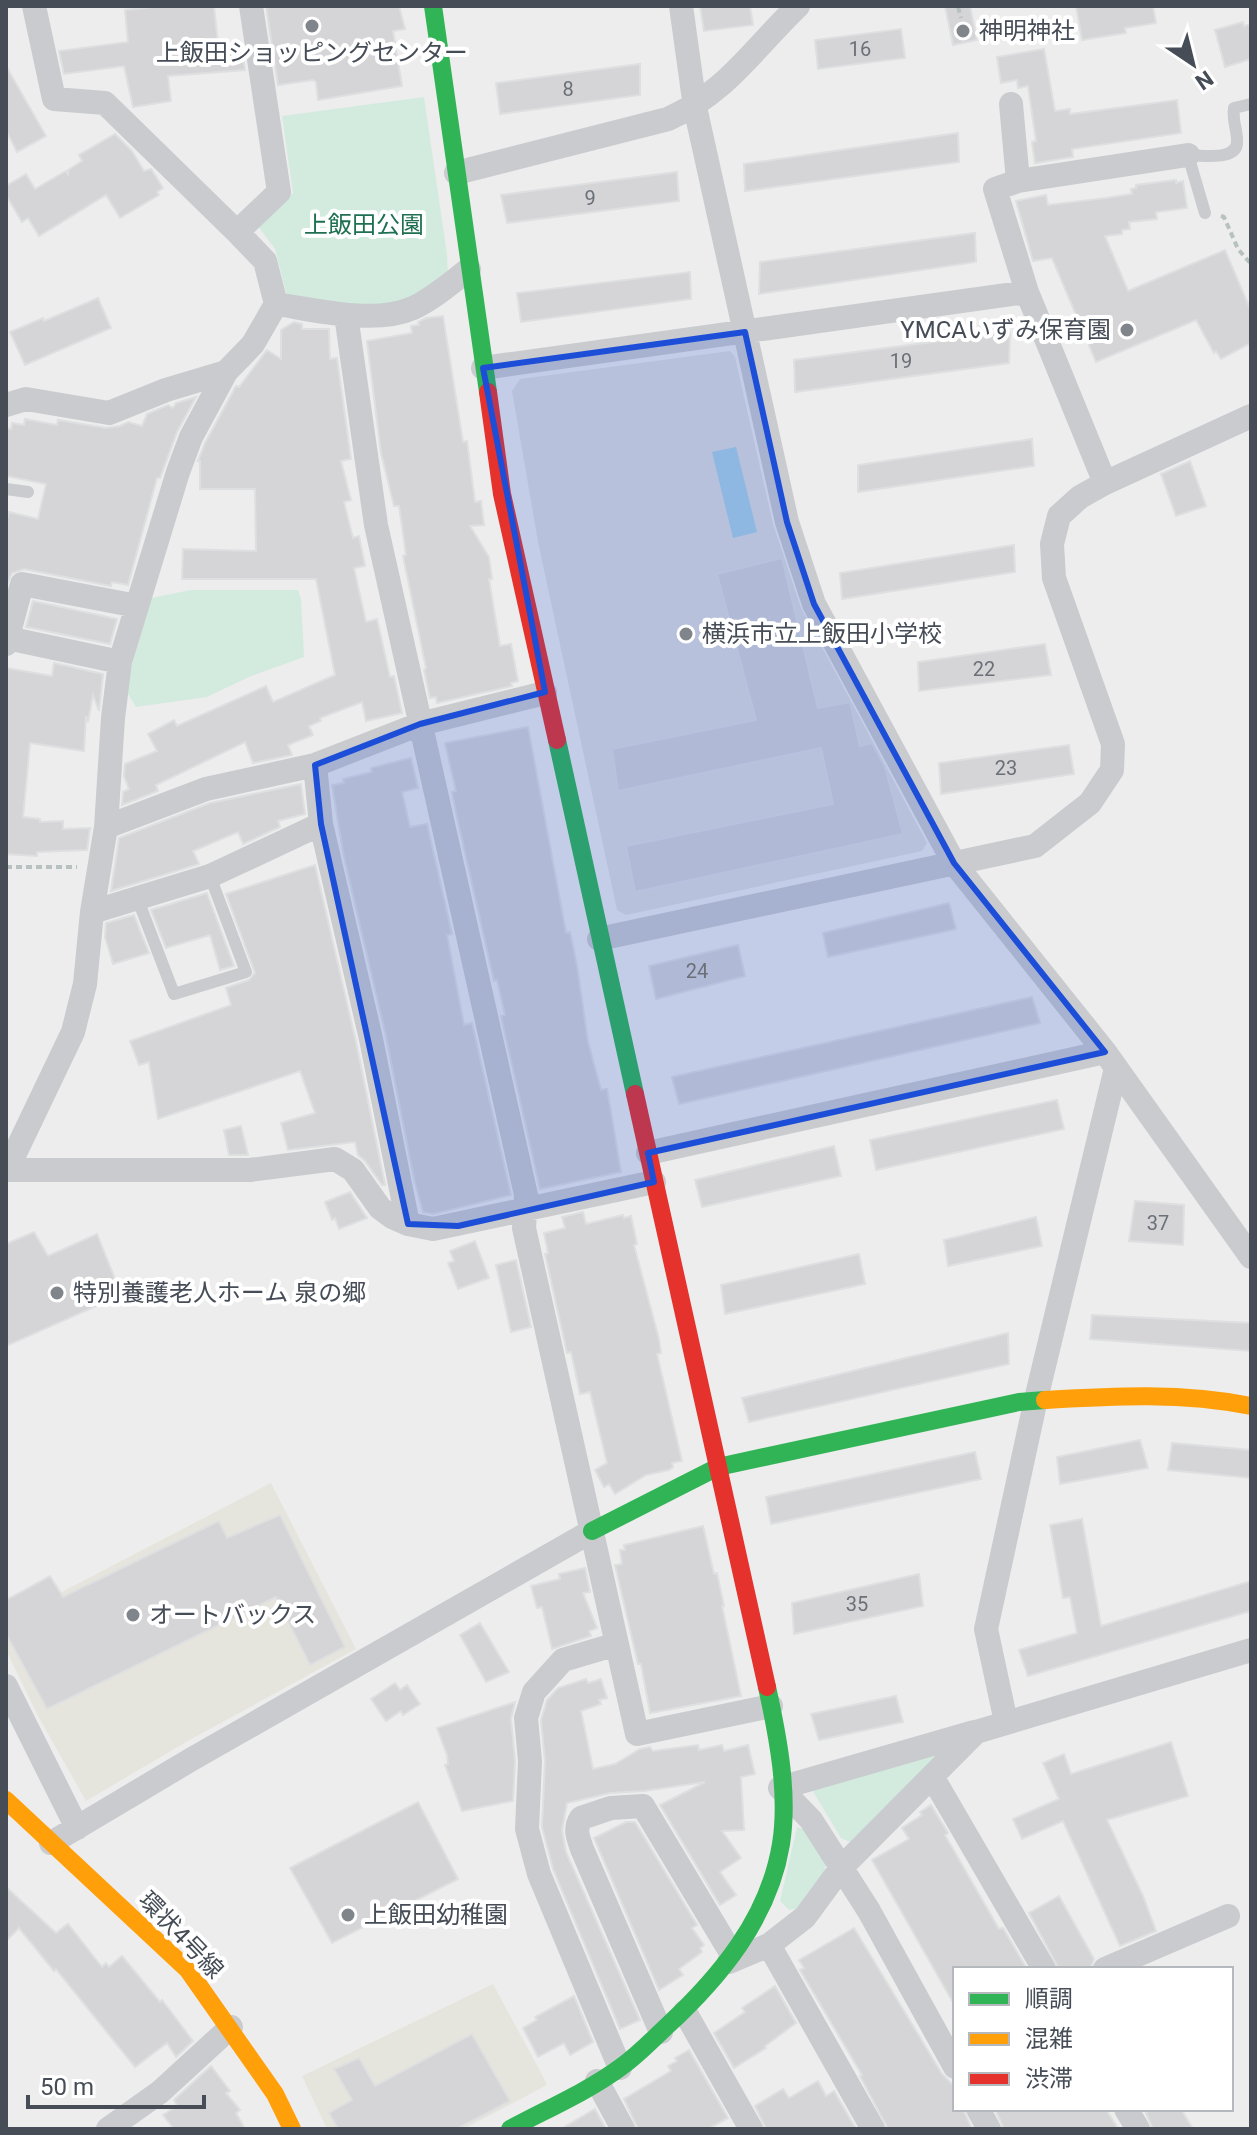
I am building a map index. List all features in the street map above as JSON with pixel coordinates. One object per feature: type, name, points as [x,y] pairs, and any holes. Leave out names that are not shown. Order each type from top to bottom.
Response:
[{"type":"street","points":[[34,6],[54,99],[105,103],[265,261],[276,304],[253,344],[226,372],[182,460],[120,662],[106,827],[92,912],[85,984],[73,1032],[6,1170],[250,1170],[335,1159],[353,1170],[380,1208],[392,1217],[433,1229],[654,1182]]},
{"type":"street","points":[[237,232],[279,192],[251,6]]},
{"type":"street","points":[[433,6],[502,494],[771,1706],[783,1816],[781,1846],[759,1911],[731,1959],[685,2012],[620,2068],[510,2129]]},
{"type":"street","points":[[681,6],[695,107],[787,522],[814,604],[954,863],[1111,1060],[1251,1257]]},
{"type":"street","points":[[456,173],[668,119],[695,107],[747,63],[798,6]]},
{"type":"street","points":[[1011,104],[1018,181]]},
{"type":"street","points":[[1105,483],[1027,292],[995,189],[1018,181],[1188,155]]},
{"type":"street","points":[[276,304],[346,315],[385,315],[412,309],[469,269]]},
{"type":"street","points":[[483,368],[1027,292]]},
{"type":"street","points":[[346,315],[376,525],[526,1195],[524,1228],[637,1734],[771,1706]]},
{"type":"street","points":[[6,405],[26,399],[109,413],[166,390],[226,372]]},
{"type":"street","points":[[599,939],[1035,846],[1090,803],[1112,770],[1113,744],[1054,578],[1052,544],[1059,516],[1080,497],[1105,483],[1251,416]]},
{"type":"street","points":[[120,662],[7,641],[22,584],[137,606]]},
{"type":"street","points":[[106,827],[206,789],[315,765],[420,724],[545,693]]},
{"type":"street","points":[[315,765],[321,824],[371,1039],[408,1224]]},
{"type":"street","points":[[92,912],[210,876],[321,824]]},
{"type":"street","points":[[648,1153],[1111,1060]]},
{"type":"street","points":[[1006,1722],[986,1629],[1111,1060]]},
{"type":"street","points":[[51,1843],[592,1531],[718,1467],[1036,1399],[1132,1395],[1213,1398],[1251,1406]]},
{"type":"street","points":[[617,1644],[563,1660],[534,1692],[526,1718],[530,1761],[527,1829],[539,1874],[620,2068]]},
{"type":"street","points":[[780,1788],[1251,1650]]},
{"type":"street","points":[[6,1686],[77,1828]]},
{"type":"street","points":[[731,1959],[769,1945],[805,1917],[841,1868],[976,1732]]},
{"type":"street","points":[[933,1778],[1043,1967]]},
{"type":"street","points":[[780,1788],[811,1820],[869,1911],[953,2063]]},
{"type":"street","name":"環状4号線","points":[[6,1800],[188,1970],[231,2027],[275,2094],[292,2129]]},
{"type":"street","points":[[661,2032],[582,1849],[576,1824],[581,1818],[611,1808],[643,1806],[731,1959]]},
{"type":"street","points":[[1115,1967],[1145,1961],[1228,1916]]},
{"type":"street","points":[[769,1945],[873,2129]]},
{"type":"street","points":[[685,2012],[751,2129]]},
{"type":"street","points":[[108,2129],[160,2092],[231,2027]]},
{"type":"street","points":[[597,2081],[623,2129]]},
{"type":"street","points":[[979,2111],[989,2129]]},
{"type":"street","points":[[1127,2111],[1138,2129]]},
{"type":"lane","points":[[1205,213],[1188,155],[1228,155],[1236,149],[1238,142],[1232,119],[1234,108],[1251,104]]},
{"type":"lane","points":[[6,489],[28,492]]},
{"type":"lane","points":[[138,900],[174,994],[246,972],[210,876]]},
{"type":"path","points":[[958,7],[961,18]]},
{"type":"path","points":[[1205,213],[1224,217],[1238,249],[1251,264]]},
{"type":"path","points":[[6,867],[99,866]]},
{"type":"highlighted area","points":[[745,332],[787,522],[814,604],[954,863],[1105,1052],[648,1153],[654,1182],[458,1226],[408,1224],[321,824],[315,765],[420,724],[545,692],[483,368]]},
{"type":"shaded area","name":"横浜市立上飯田小学校","points":[[730,351],[735,357],[773,524],[801,608],[927,843],[922,851],[626,915],[617,910],[538,542],[512,391],[520,379]]},
{"type":"shaded area","points":[[271,1483],[356,1649],[86,1801],[38,1716],[6,1650],[6,1621]]},
{"type":"shaded area","points":[[493,1984],[547,2084],[545,2086],[464,2129],[327,2129],[302,2076]]},
{"type":"green space","name":"上飯田公園","points":[[424,97],[448,277],[414,297],[394,303],[348,304],[287,296],[275,249],[258,226],[293,193],[282,116]]},
{"type":"green space","points":[[191,590],[298,590],[304,657],[251,676],[207,697],[136,707],[125,689],[151,598]]},
{"type":"green space","points":[[948,1750],[850,1842],[841,1838],[812,1790]]},
{"type":"green space","points":[[797,1827],[804,1829],[826,1864],[821,1885],[801,1908],[789,1910],[780,1901]]},
{"type":"water","points":[[736,447],[757,532],[733,538],[712,452]]},
{"type":"building","points":[[214,6],[219,53],[242,50],[245,70],[168,76],[171,101],[133,107],[124,66],[64,74],[59,51],[128,42],[125,10]]},
{"type":"building","points":[[266,6],[399,6],[405,29],[393,31],[402,86],[318,100],[316,82],[313,80],[278,85]]},
{"type":"building","points":[[700,6],[750,6],[753,25],[704,31]]},
{"type":"building","name":"神明神社","points":[[945,6],[970,6],[977,40],[953,45]]},
{"type":"building","points":[[1076,6],[1153,6],[1156,23],[1125,28],[1126,33],[1082,40]]},
{"type":"building","points":[[1243,22],[1244,26],[1251,24],[1251,59],[1225,67],[1215,30]]},
{"type":"building","points":[[901,29],[905,58],[818,69],[815,40]]},
{"type":"building","points":[[1044,49],[1055,111],[1070,109],[1070,114],[1177,100],[1181,133],[1072,149],[1073,157],[1035,163],[1032,142],[1036,141],[1028,86],[1018,88],[1017,80],[1001,83],[997,57]]},
{"type":"building","points":[[640,64],[640,95],[500,114],[496,83]]},
{"type":"building","points":[[6,66],[46,136],[17,152],[6,130]]},
{"type":"building","points":[[958,133],[959,162],[745,191],[744,164]]},
{"type":"building","points":[[115,134],[132,151],[144,171],[151,169],[163,188],[157,192],[159,195],[120,218],[106,195],[39,236],[28,218],[22,222],[6,195],[6,186],[26,174],[35,189],[66,171],[68,174],[68,170],[82,161],[79,155]]},
{"type":"building","points":[[677,172],[679,201],[507,223],[501,195]]},
{"type":"building","points":[[1176,180],[1176,183],[1183,181],[1187,208],[1156,212],[1157,219],[1129,222],[1130,229],[1122,230],[1122,234],[1105,236],[1128,291],[1225,250],[1251,311],[1251,343],[1221,359],[1216,351],[1214,353],[1196,320],[1096,362],[1052,258],[1033,261],[1016,201],[1046,195],[1048,205],[1106,198],[1132,194],[1131,189],[1136,185]]},
{"type":"building","points":[[975,233],[976,262],[759,294],[760,262]]},
{"type":"building","points":[[690,272],[691,299],[521,322],[517,293]]},
{"type":"building","points":[[98,298],[111,328],[25,365],[10,332]]},
{"type":"building","points":[[443,316],[463,442],[467,441],[475,502],[481,501],[484,525],[470,526],[489,557],[492,579],[489,579],[500,646],[511,644],[518,681],[511,683],[512,686],[437,703],[436,697],[430,698],[424,670],[403,556],[406,555],[399,506],[394,506],[381,453],[367,341],[412,333],[411,326],[419,325],[418,322]]},
{"type":"building","points":[[294,322],[302,324],[302,329],[329,329],[330,359],[337,358],[351,459],[341,461],[351,500],[344,502],[353,538],[359,536],[365,566],[354,568],[366,622],[377,619],[402,713],[366,721],[362,702],[320,718],[321,721],[309,726],[313,735],[288,745],[292,755],[253,763],[245,742],[156,785],[158,791],[122,805],[123,792],[129,789],[124,776],[125,764],[157,751],[148,734],[174,720],[177,726],[266,686],[273,702],[335,675],[316,579],[182,579],[183,549],[256,551],[255,489],[200,489],[198,461],[236,386],[239,387],[267,350],[281,359],[281,330]]},
{"type":"building","points":[[1010,332],[1009,363],[795,392],[794,360]]},
{"type":"building","points":[[196,397],[177,432],[160,478],[157,478],[128,585],[112,582],[111,586],[24,569],[12,573],[6,586],[6,523],[9,512],[38,519],[46,484],[6,476],[6,428],[11,429],[12,423],[24,425],[25,419],[57,425],[58,420],[106,428],[128,422],[142,426],[147,414],[168,405],[173,408],[176,403]]},
{"type":"building","points":[[1032,439],[1034,466],[858,492],[858,465]]},
{"type":"building","points":[[1190,461],[1206,506],[1176,516],[1161,474]]},
{"type":"building","points":[[1014,545],[1015,572],[842,599],[840,573]]},
{"type":"building","points":[[782,558],[818,708],[850,702],[860,746],[872,743],[885,767],[903,834],[635,892],[626,846],[833,804],[821,748],[618,791],[612,749],[756,720],[717,574]]},
{"type":"building","points":[[33,601],[117,619],[110,644],[26,627]]},
{"type":"building","points":[[1045,644],[1051,675],[919,691],[918,662]]},
{"type":"building","points":[[54,663],[103,674],[99,711],[93,695],[88,722],[86,716],[84,751],[30,743],[23,817],[40,819],[40,822],[63,821],[63,829],[90,828],[87,850],[37,852],[37,856],[6,854],[6,668],[52,676]]},
{"type":"building","points":[[528,727],[566,933],[570,932],[577,966],[588,1042],[601,1090],[607,1089],[621,1172],[540,1189],[501,1016],[505,1015],[497,980],[494,981],[457,817],[452,792],[456,791],[445,743]]},
{"type":"building","points":[[1069,745],[1074,774],[941,794],[939,763]]},
{"type":"building","points":[[411,758],[418,788],[402,792],[410,827],[427,824],[452,934],[447,935],[464,1025],[472,1023],[511,1195],[433,1214],[423,1212],[414,1179],[386,1036],[344,857],[332,785],[372,772],[371,768]]},
{"type":"building","points":[[301,784],[305,814],[278,821],[280,827],[243,844],[238,832],[193,851],[199,864],[111,891],[119,838],[210,803]]},
{"type":"building","points":[[315,865],[385,1185],[358,1155],[355,1142],[288,1150],[281,1123],[315,1113],[300,1071],[158,1119],[149,1062],[139,1065],[130,1041],[231,1005],[226,988],[249,980],[255,973],[226,894]]},
{"type":"building","points":[[207,893],[234,966],[220,970],[210,935],[166,948],[151,910]]},
{"type":"building","points":[[949,903],[956,929],[828,957],[823,933]]},
{"type":"building","points":[[134,915],[149,953],[113,964],[105,937],[106,923]]},
{"type":"building","points":[[738,945],[745,976],[656,999],[649,966]]},
{"type":"building","points":[[1032,997],[1040,1023],[679,1104],[672,1077]]},
{"type":"building","points":[[1057,1100],[1064,1129],[876,1170],[870,1140]]},
{"type":"building","points":[[241,1126],[248,1155],[229,1155],[224,1130]]},
{"type":"building","points":[[834,1146],[841,1176],[702,1207],[695,1180]]},
{"type":"building","points":[[350,1192],[367,1218],[339,1229],[325,1202]]},
{"type":"building","points":[[1135,1201],[1184,1205],[1183,1245],[1129,1241]]},
{"type":"building","points":[[583,1212],[586,1224],[631,1216],[637,1244],[634,1245],[659,1339],[661,1353],[657,1354],[682,1461],[672,1463],[673,1467],[669,1470],[646,1475],[615,1494],[609,1484],[604,1487],[595,1470],[607,1463],[590,1392],[580,1394],[571,1352],[567,1353],[545,1254],[548,1253],[544,1233],[565,1228],[562,1217]]},
{"type":"building","points":[[1036,1217],[1042,1246],[948,1266],[944,1240]]},
{"type":"building","name":"特別養護老人ホーム 泉の郷","points":[[34,1232],[48,1256],[97,1234],[119,1289],[95,1297],[101,1304],[6,1346],[6,1244]]},
{"type":"building","points":[[475,1241],[489,1278],[458,1289],[448,1263],[454,1261],[450,1251]]},
{"type":"building","points":[[859,1254],[865,1284],[725,1314],[721,1285]]},
{"type":"building","points":[[516,1260],[531,1327],[511,1332],[496,1265]]},
{"type":"building","points":[[1092,1315],[1251,1323],[1251,1351],[1090,1339]]},
{"type":"building","points":[[1008,1333],[1009,1364],[749,1422],[742,1398]]},
{"type":"building","points":[[1140,1440],[1148,1468],[1060,1484],[1057,1457]]},
{"type":"building","points":[[1172,1443],[1251,1450],[1251,1478],[1168,1470]]},
{"type":"building","points":[[975,1452],[981,1479],[771,1524],[766,1497]]},
{"type":"building","name":"オートバックス","points":[[280,1515],[345,1647],[310,1665],[276,1597],[47,1709],[6,1634],[6,1600],[50,1576],[63,1597],[219,1521],[227,1538]]},
{"type":"building","points":[[1082,1519],[1101,1626],[1251,1581],[1251,1611],[1028,1676],[1019,1650],[1077,1633],[1070,1597],[1063,1598],[1050,1525]]},
{"type":"building","points":[[703,1526],[714,1574],[717,1573],[741,1696],[650,1713],[641,1664],[638,1664],[615,1565],[622,1564],[620,1550],[625,1550],[624,1545]]},
{"type":"building","points":[[585,1568],[590,1592],[583,1593],[597,1628],[589,1631],[591,1636],[552,1649],[542,1607],[537,1608],[531,1586],[560,1579],[559,1574]]},
{"type":"building","points":[[919,1574],[923,1606],[794,1634],[792,1603]]},
{"type":"building","points":[[480,1623],[509,1672],[486,1682],[460,1635]]},
{"type":"building","points":[[586,1679],[588,1683],[601,1679],[607,1698],[599,1700],[601,1704],[581,1711],[593,1769],[615,1764],[640,1749],[650,1747],[653,1751],[698,1745],[699,1750],[722,1745],[724,1751],[748,1745],[755,1774],[741,1777],[744,1830],[722,1831],[741,1858],[720,1872],[736,1895],[720,1905],[660,1805],[705,1782],[610,1793],[567,1803],[562,1830],[566,1852],[640,2020],[620,2029],[553,1869],[542,1827],[545,1761],[541,1720],[547,1700],[558,1688]]},
{"type":"building","points":[[395,1683],[400,1690],[407,1685],[420,1704],[386,1721],[371,1699]]},
{"type":"building","points":[[896,1696],[903,1722],[819,1740],[811,1714]]},
{"type":"building","points":[[515,1702],[511,1719],[515,1761],[513,1801],[462,1811],[445,1765],[448,1764],[447,1755],[437,1728]]},
{"type":"building","points":[[1171,1742],[1188,1796],[1107,1820],[1156,1931],[1120,1946],[1063,1821],[1022,1839],[1013,1819],[1059,1799],[1043,1763],[1064,1754],[1071,1774]]},
{"type":"building","points":[[418,1802],[458,1879],[332,1943],[290,1868]]},
{"type":"building","points":[[931,1805],[999,1929],[1003,1928],[1026,1967],[953,1967],[953,2002],[872,1860],[909,1839],[902,1828],[922,1815],[920,1812]]},
{"type":"building","points":[[626,1822],[635,1822],[697,1925],[692,1928],[704,1945],[700,1948],[702,1952],[679,1969],[683,1975],[659,1990],[594,1838]]},
{"type":"building","points":[[6,1887],[56,1933],[68,1924],[102,1967],[106,1963],[109,1967],[122,1956],[160,2002],[162,2000],[193,2041],[176,2057],[167,2043],[135,2067],[19,1928],[6,1941]]},
{"type":"building","points":[[1059,1896],[1094,1959],[1091,1967],[1058,1967],[1029,1913]]},
{"type":"building","points":[[854,1928],[942,2074],[953,2085],[953,2111],[964,2111],[972,2129],[888,2129],[862,2075],[800,1970],[804,1968],[799,1960]]},
{"type":"building","points":[[775,1986],[796,2023],[766,2048],[734,2068],[714,2033],[745,2012],[742,2008]]},
{"type":"building","points":[[574,1996],[593,2042],[570,2055],[564,2043],[538,2057],[523,2028],[537,2020],[535,2017]]},
{"type":"building","points":[[472,2034],[510,2101],[457,2129],[338,2129],[329,2113],[352,2100],[334,2069],[359,2058],[375,2086]]},
{"type":"building","points":[[689,2050],[728,2118],[708,2129],[638,2129],[624,2099],[671,2071],[668,2066]]},
{"type":"building","points":[[211,2066],[230,2091],[226,2093],[240,2110],[236,2113],[245,2129],[174,2129],[163,2115],[177,2106],[174,2100]]},
{"type":"building","points":[[818,2081],[826,2096],[834,2091],[856,2129],[766,2129],[755,2106],[783,2089],[789,2098]]},
{"type":"building","points":[[595,2109],[606,2129],[561,2129]]},
{"type":"building","points":[[996,2111],[1107,2111],[1118,2129],[1004,2129]]},
{"type":"building","points":[[1182,2111],[1193,2129],[1153,2129],[1146,2113]]},
{"type":"traffic: fast","points":[[433,6],[488,392]]},
{"type":"traffic: fast","points":[[557,740],[635,1094]]},
{"type":"traffic: fast","points":[[592,1531],[718,1467],[1019,1402],[1045,1400]]},
{"type":"traffic: fast","points":[[510,2129],[595,2084],[633,2058],[705,1987],[754,1921],[775,1871],[783,1825],[781,1766],[767,1687]]},
{"type":"traffic: slow","points":[[1045,1400],[1174,1397],[1251,1406]]},
{"type":"traffic: slow","points":[[6,1800],[188,1970],[275,2094],[292,2129]]},
{"type":"traffic: jam","points":[[488,392],[502,494],[557,740]]},
{"type":"traffic: jam","points":[[635,1094],[767,1687]]},
{"type":"place","name":"上飯田ショッピングセンター","points":[[312,26]]},
{"type":"place","name":"神明神社","points":[[963,31]]},
{"type":"place","name":"YMCAいずみ保育園","points":[[1127,330]]},
{"type":"place","name":"横浜市立上飯田小学校","points":[[686,634]]},
{"type":"place","name":"特別養護老人ホーム 泉の郷","points":[[57,1293]]},
{"type":"place","name":"オートバックス","points":[[133,1615]]},
{"type":"place","name":"上飯田幼稚園","points":[[348,1915]]}]
